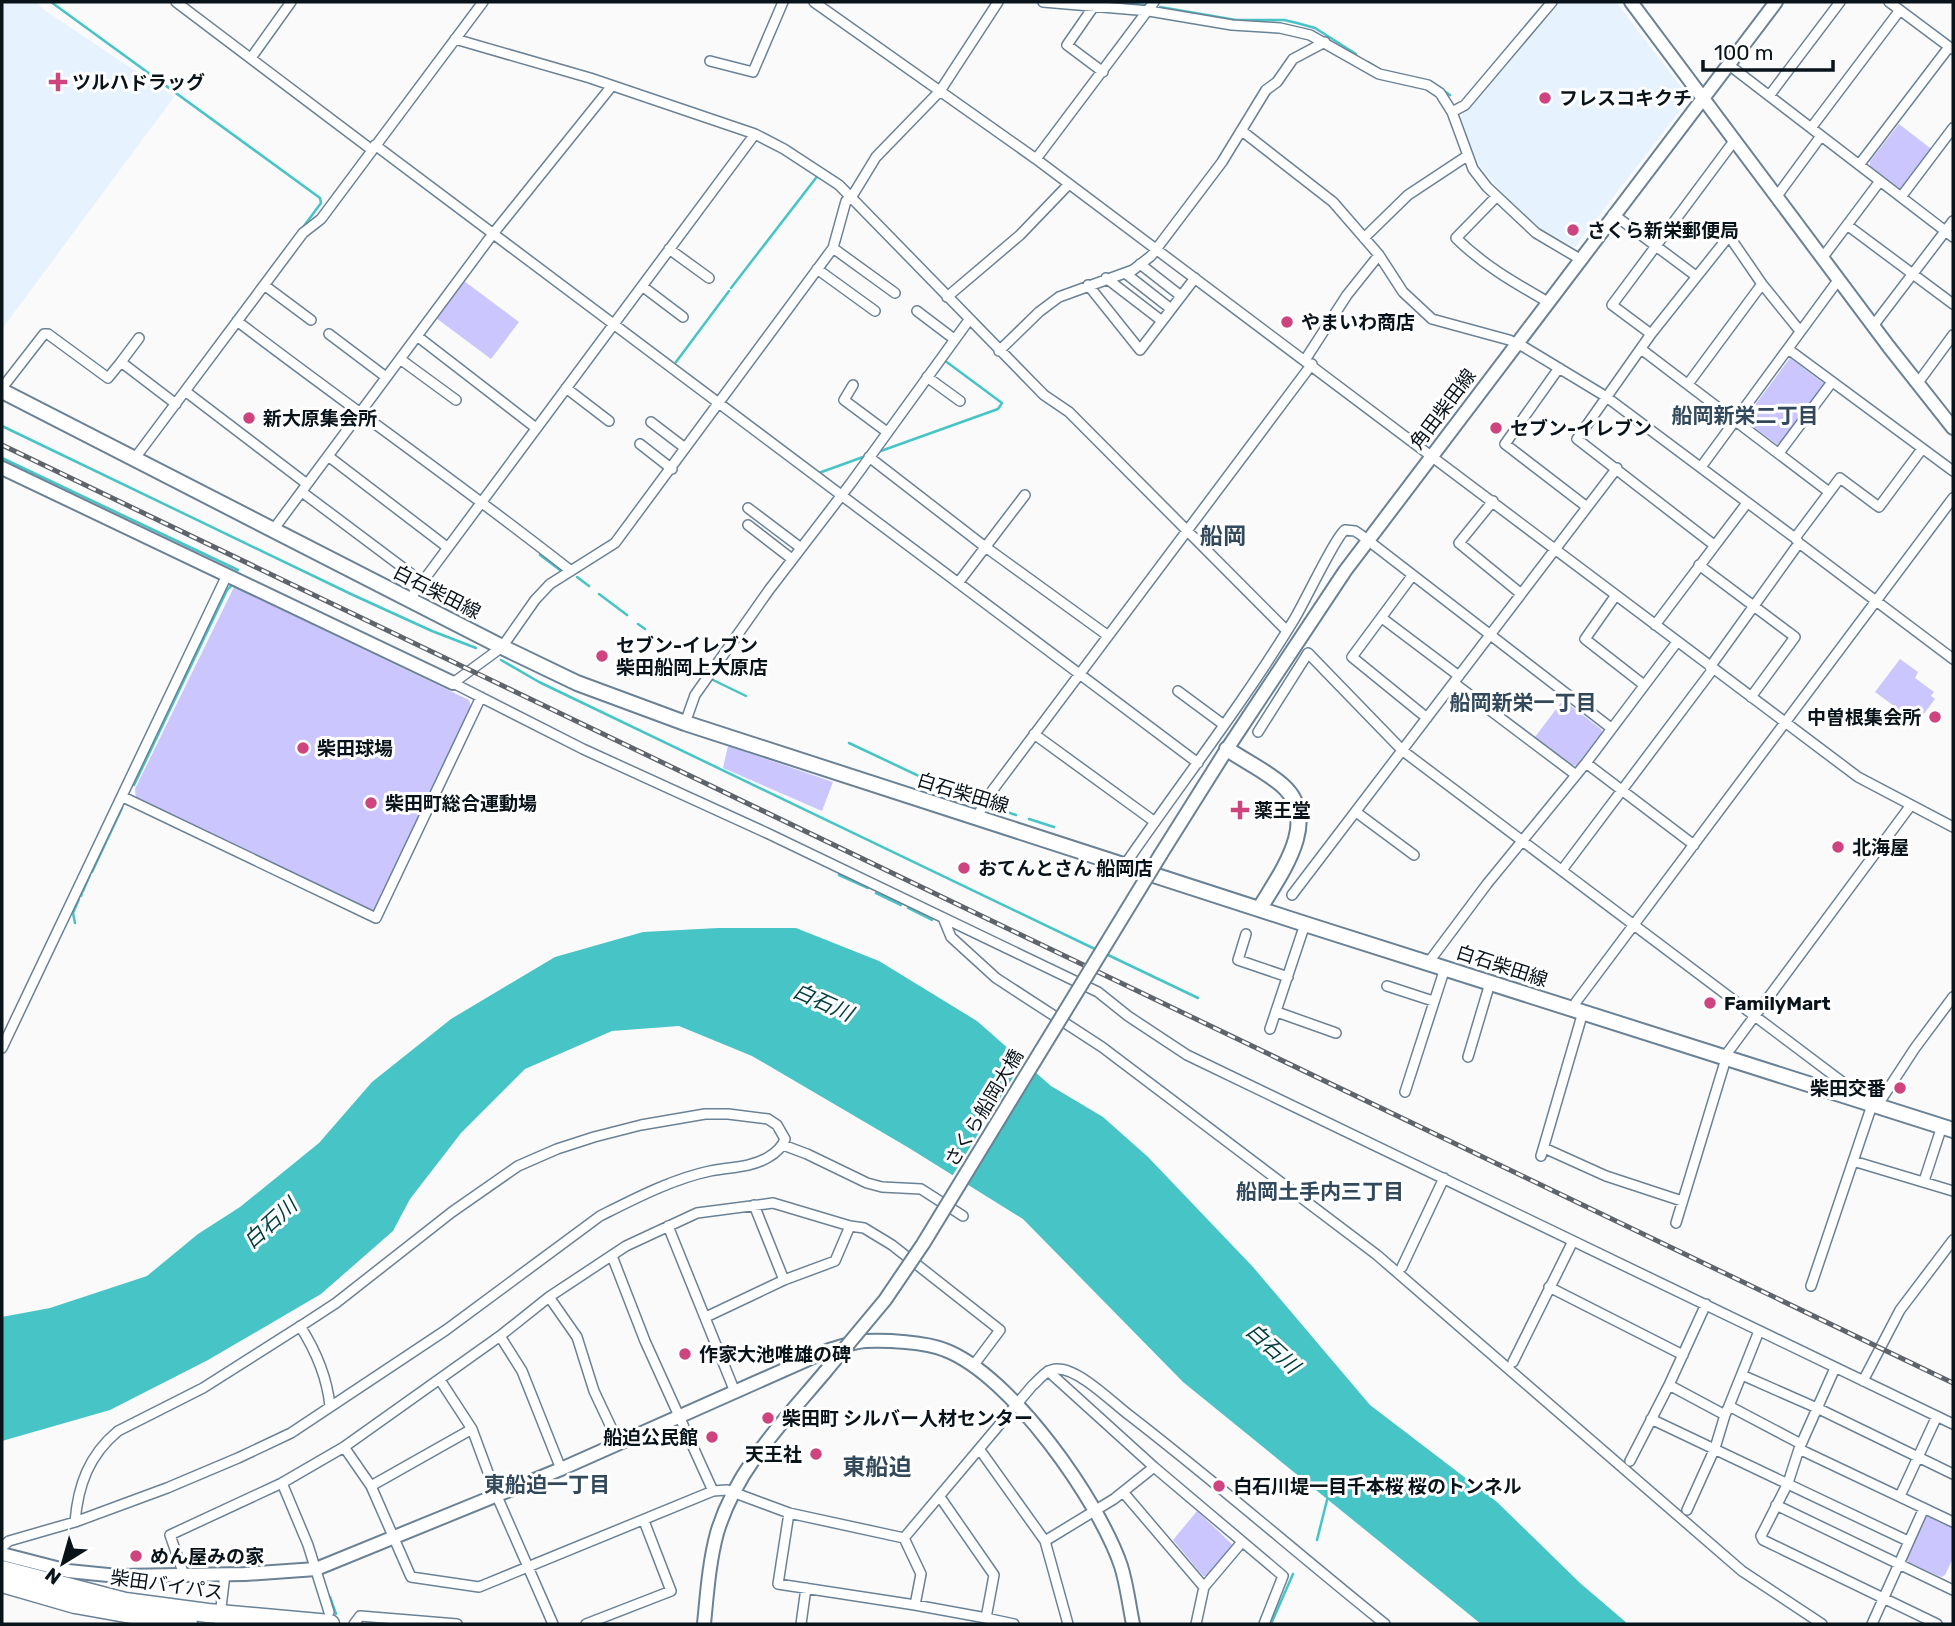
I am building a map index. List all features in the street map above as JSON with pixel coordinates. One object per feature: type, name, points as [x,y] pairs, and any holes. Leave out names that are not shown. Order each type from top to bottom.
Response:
[{"type":"highway","name":"柴田バイパス","points":[[2,1570],[125,1602],[219,1619],[330,1618]]},
{"type":"highway","name":"柴田バイパス","points":[[2,1583],[75,1604],[188,1624]]},
{"type":"main road","name":"白石柴田線","points":[[2,389],[502,647],[577,682],[685,723],[1856,1100],[1949,1126]]},
{"type":"main road","points":[[1227,749],[1282,786],[1299,810],[1297,836],[1287,861],[1260,908]]},
{"type":"street","points":[[176,2],[613,325],[1198,764]]},
{"type":"street","points":[[251,58],[292,2]]},
{"type":"street","points":[[135,458],[303,233],[321,219],[483,2]]},
{"type":"street","points":[[710,61],[753,72],[783,2]]},
{"type":"street","points":[[814,2],[1036,159],[1858,777],[1953,827]]},
{"type":"street","points":[[453,682],[502,647],[535,600],[550,584],[615,543],[833,248],[846,201],[851,198],[876,157],[940,91],[998,2]]},
{"type":"street","points":[[1043,2],[1149,11],[1232,25],[1280,28],[1310,34],[1379,74],[1428,85],[1440,93],[1452,112],[1473,169],[1496,197],[1536,233],[1580,259]]},
{"type":"street","points":[[1036,159],[1154,2]]},
{"type":"street","points":[[1452,112],[1465,105],[1552,2]]},
{"type":"street","points":[[1631,2],[1917,384],[1951,422]]},
{"type":"street","name":"角田柴田線","points":[[1161,854],[1227,749],[1368,540],[1776,2]]},
{"type":"street","points":[[1769,96],[1840,2]]},
{"type":"street","points":[[1859,165],[1951,49],[1889,2]]},
{"type":"street","points":[[1094,6],[1067,45],[1103,72]]},
{"type":"street","points":[[1811,128],[1900,10]]},
{"type":"street","points":[[455,39],[511,54],[755,134],[821,172],[851,198],[1044,395],[1069,412],[1287,631]]},
{"type":"street","points":[[999,351],[1059,296],[1125,273],[1155,250],[1222,162],[1266,90],[1277,82],[1293,58],[1325,42]]},
{"type":"street","points":[[1729,65],[1949,234]]},
{"type":"street","points":[[273,530],[492,235],[611,87]]},
{"type":"street","points":[[1901,197],[1953,128]]},
{"type":"street","points":[[1242,131],[1333,202],[1379,255],[1403,292],[1432,319],[1517,343],[1605,396],[1953,659]]},
{"type":"street","points":[[409,600],[755,134]]},
{"type":"street","points":[[1777,196],[1821,136]]},
{"type":"street","points":[[1651,334],[1612,305],[1734,141]]},
{"type":"street","points":[[1364,238],[1408,195],[1467,156]]},
{"type":"street","points":[[1823,257],[1880,181]]},
{"type":"street","points":[[947,297],[1020,235],[1069,184]]},
{"type":"street","points":[[1496,197],[1456,237],[1493,270],[1548,302]]},
{"type":"street","points":[[1613,214],[1696,276]]},
{"type":"street","points":[[1873,326],[1949,234],[1953,221]]},
{"type":"street","points":[[1847,225],[1953,304]]},
{"type":"street","points":[[1714,545],[1577,439],[1651,334],[1728,236],[1800,331]]},
{"type":"street","points":[[833,248],[895,293]]},
{"type":"street","points":[[669,249],[709,278]]},
{"type":"street","points":[[977,818],[986,799],[1308,362],[1347,295],[1379,255]]},
{"type":"street","points":[[1139,264],[1181,296]]},
{"type":"street","points":[[817,269],[875,311]]},
{"type":"street","points":[[1125,273],[1171,309]]},
{"type":"street","points":[[1106,278],[1162,321]]},
{"type":"street","points":[[1088,285],[1140,350],[1195,278]]},
{"type":"street","points":[[1701,467],[1839,279]]},
{"type":"street","points":[[1688,384],[1762,284]]},
{"type":"street","points":[[264,285],[311,320]]},
{"type":"street","points":[[642,286],[682,317]]},
{"type":"street","points":[[917,311],[954,339]]},
{"type":"street","points":[[685,723],[695,695],[969,320]]},
{"type":"street","points":[[237,321],[571,571]]},
{"type":"street","points":[[2,389],[44,334],[48,334],[108,378],[139,338]]},
{"type":"street","points":[[328,334],[386,377]]},
{"type":"street","points":[[417,335],[536,428]]},
{"type":"street","points":[[1917,384],[1953,335]]},
{"type":"street","points":[[1641,348],[1829,492]]},
{"type":"street","points":[[1788,349],[1953,471]]},
{"type":"street","points":[[400,359],[456,400]]},
{"type":"street","points":[[121,362],[176,404]]},
{"type":"street","points":[[1559,368],[1505,444],[1587,507]]},
{"type":"street","points":[[927,377],[960,401]]},
{"type":"street","points":[[1779,453],[1832,382]]},
{"type":"street","points":[[853,385],[844,400],[887,432]]},
{"type":"street","points":[[566,388],[609,421]]},
{"type":"street","points":[[185,391],[422,582]]},
{"type":"street","points":[[651,422],[685,448]]},
{"type":"street","points":[[640,444],[672,469]]},
{"type":"street","points":[[1562,870],[1712,668],[1840,478],[1878,507],[1922,449]]},
{"type":"street","points":[[328,456],[447,547]]},
{"type":"street","points":[[869,457],[1107,635]]},
{"type":"street","points":[[2,468],[453,682],[583,749],[769,834],[1098,992],[1128,1016],[1187,1055],[1953,1424]]},
{"type":"street","points":[[1292,895],[1617,468]]},
{"type":"street","points":[[958,583],[1025,495]]},
{"type":"street","points":[[1682,1201],[1542,1152],[1578,1010],[1576,1002],[1953,498]]},
{"type":"street","points":[[1493,501],[1459,543],[1520,593]]},
{"type":"street","points":[[1655,625],[1747,503]]},
{"type":"street","points":[[748,508],[800,548]]},
{"type":"street","points":[[748,525],[792,559]]},
{"type":"street","points":[[1124,866],[1198,764],[1287,631],[1341,533],[1354,531],[1368,540],[1611,728]]},
{"type":"street","points":[[1699,565],[1795,637],[1751,697]]},
{"type":"street","points":[[2,1048],[227,575]]},
{"type":"street","points":[[1412,576],[1352,657],[1427,718]]},
{"type":"street","points":[[1616,595],[1585,639],[1644,685]]},
{"type":"street","points":[[1382,618],[1576,775]]},
{"type":"street","points":[[1428,963],[1487,884],[1586,763],[1676,642]]},
{"type":"street","points":[[1258,732],[1308,653],[1403,751],[1853,1090],[1856,1100]]},
{"type":"street","points":[[1178,691],[1224,725]]},
{"type":"street","points":[[123,797],[376,918],[481,696]]},
{"type":"street","points":[[1034,734],[1154,822]]},
{"type":"street","points":[[1586,763],[1693,845]]},
{"type":"street","points":[[1676,1223],[1726,1057],[1911,805]]},
{"type":"street","points":[[1356,812],[1414,855]]},
{"type":"street","name":"さくら船岡大橋","points":[[733,1492],[763,1445],[885,1300],[923,1244],[1161,854]]},
{"type":"street","points":[[944,920],[956,943],[996,978],[1102,1047],[1377,1255],[1742,1571],[1822,1624]]},
{"type":"street","points":[[1270,1029],[1305,924]]},
{"type":"street","points":[[1247,934],[1238,960],[1288,977]]},
{"type":"street","points":[[1405,1092],[1445,968]]},
{"type":"street","points":[[1468,1056],[1490,983]]},
{"type":"street","points":[[1387,986],[1433,1001]]},
{"type":"street","points":[[1811,1286],[1875,1105],[1949,1011],[1953,997]]},
{"type":"street","points":[[1276,1012],[1336,1033]]},
{"type":"street","points":[[2,1547],[9,1541],[75,1522],[167,1488],[291,1433],[446,1330],[600,1216],[708,1171],[755,1164],[776,1153],[783,1146],[783,1132],[768,1119],[705,1114],[641,1125],[557,1149],[518,1166],[336,1303],[203,1388],[109,1438],[93,1457],[82,1481],[75,1522]]},
{"type":"street","points":[[1924,1181],[1949,1126]]},
{"type":"street","points":[[783,1146],[807,1154],[867,1183],[883,1187],[921,1189],[963,1216]]},
{"type":"street","points":[[1853,1161],[1953,1191]]},
{"type":"street","points":[[1402,1267],[1444,1178]]},
{"type":"street","points":[[184,1575],[170,1535],[282,1483],[344,1447],[440,1380],[550,1297],[626,1246],[696,1213],[773,1203],[863,1228],[892,1245],[1000,1330],[973,1366]]},
{"type":"street","points":[[754,1205],[784,1280]]},
{"type":"street","points":[[668,1226],[735,1392]]},
{"type":"street","points":[[706,1317],[784,1280],[835,1261],[850,1226]]},
{"type":"street","points":[[1863,1381],[1900,1310],[1953,1240]]},
{"type":"street","points":[[1513,1362],[1573,1241]]},
{"type":"street","points":[[612,1256],[645,1341],[713,1491]]},
{"type":"street","points":[[1549,1287],[1683,1355]]},
{"type":"street","points":[[550,1297],[577,1337],[594,1391],[618,1444]]},
{"type":"street","points":[[1630,1461],[1706,1304]]},
{"type":"street","points":[[300,1326],[328,1385],[330,1406]]},
{"type":"street","points":[[1687,1510],[1715,1448],[1759,1331]]},
{"type":"street","points":[[500,1336],[522,1371],[561,1469]]},
{"type":"street","points":[[2,1554],[34,1564],[99,1575],[316,1570],[561,1469],[829,1350],[862,1341],[946,1350],[973,1366],[1017,1403],[1061,1459],[1095,1510],[1121,1566],[1133,1624]]},
{"type":"street","points":[[1835,1368],[1800,1446],[1788,1483],[1761,1536],[1763,1540],[1937,1624]]},
{"type":"street","points":[[904,1538],[1017,1403],[1048,1371],[1063,1370],[1087,1382],[1175,1451],[1385,1624]]},
{"type":"street","points":[[1048,1371],[1154,1467],[1283,1576],[1264,1624]]},
{"type":"street","points":[[1742,1375],[1953,1474]]},
{"type":"street","points":[[440,1380],[472,1429],[496,1494],[553,1624]]},
{"type":"street","points":[[1669,1385],[1953,1522]]},
{"type":"street","points":[[1900,1496],[1937,1416]]},
{"type":"street","points":[[1651,1419],[1908,1541]]},
{"type":"street","points":[[371,1486],[472,1429]]},
{"type":"street","points":[[344,1447],[371,1486],[411,1577],[479,1587],[713,1491],[727,1490],[789,1513],[904,1538]]},
{"type":"street","points":[[980,1450],[1045,1541],[1068,1624]]},
{"type":"street","points":[[1045,1541],[1123,1492],[1154,1467]]},
{"type":"street","points":[[282,1483],[308,1545],[330,1618]]},
{"type":"street","points":[[704,1624],[713,1550],[733,1492]]},
{"type":"street","points":[[1123,1492],[1205,1587]]},
{"type":"street","points":[[940,1497],[994,1574],[986,1618]]},
{"type":"street","points":[[1776,1505],[1953,1590]]},
{"type":"street","points":[[1872,1624],[1924,1508]]},
{"type":"street","points":[[789,1513],[778,1584],[915,1605],[1014,1624]]},
{"type":"street","points":[[586,1624],[671,1591],[644,1521]]},
{"type":"street","points":[[904,1538],[921,1574],[915,1605]]},
{"type":"street","points":[[1196,1624],[1205,1587],[1242,1542]]},
{"type":"street","points":[[219,1619],[225,1574]]},
{"type":"street","points":[[801,1624],[806,1588]]},
{"type":"street","points":[[959,1624],[961,1614]]},
{"type":"street","points":[[354,1624],[360,1616],[457,1624]]},
{"type":"shaded area","points":[[2,2],[36,2],[174,97],[2,329]]},
{"type":"shaded area","points":[[1558,2],[1616,2],[1686,93],[1685,104],[1575,247],[1537,227],[1510,203],[1476,162],[1458,120]]},
{"type":"shaded area","points":[[1899,124],[1934,151],[1901,191],[1870,167],[1870,161]]},
{"type":"shaded area","points":[[464,281],[519,322],[491,359],[436,318]]},
{"type":"shaded area","points":[[1790,358],[1826,385],[1779,446],[1747,422],[1746,417]]},
{"type":"shaded area","name":"柴田球場","points":[[234,587],[469,700],[471,707],[374,913],[136,799],[135,789]]},
{"type":"shaded area","points":[[1900,659],[1918,672],[1915,678],[1934,692],[1931,696],[1935,699],[1917,723],[1875,692]]},
{"type":"shaded area","points":[[1563,700],[1603,733],[1578,766],[1571,765],[1535,737]]},
{"type":"shaded area","points":[[728,746],[833,782],[822,811],[723,768]]},
{"type":"shaded area","points":[[1197,1511],[1233,1545],[1209,1576],[1203,1576],[1173,1540]]},
{"type":"shaded area","points":[[1927,1516],[1953,1528],[1953,1558],[1945,1575],[1941,1577],[1906,1561],[1904,1556],[1922,1518]]},
{"type":"water","name":"白石川","points":[[796,928],[879,961],[977,1021],[1051,1086],[1103,1117],[1148,1157],[1253,1267],[1370,1405],[1497,1502],[1580,1583],[1628,1624],[1481,1624],[1183,1382],[1023,1219],[752,1056],[679,1026],[612,1031],[525,1069],[461,1133],[410,1199],[393,1231],[321,1294],[208,1360],[110,1410],[2,1441],[2,1317],[50,1308],[147,1276],[198,1234],[240,1207],[319,1143],[372,1082],[451,1019],[555,957],[643,932]]},
{"type":"pier","points":[[1025,1058],[1038,1070],[966,1188],[951,1178]]},
{"type":"waterway","points":[[51,2],[320,198],[321,203],[301,230]]},
{"type":"waterway","points":[[1112,2],[1144,5]]},
{"type":"waterway","points":[[1160,7],[1236,20],[1284,20],[1297,23],[1315,28],[1356,54]]},
{"type":"waterway","points":[[1368,62],[1379,69]]},
{"type":"waterway","points":[[1432,83],[1450,95]]},
{"type":"waterway","points":[[731,288],[819,174]]},
{"type":"waterway","points":[[676,362],[729,291]]},
{"type":"waterway","points":[[878,452],[998,409],[1002,403],[944,360]]},
{"type":"waterway","points":[[2,426],[353,595],[476,648]]},
{"type":"waterway","points":[[816,474],[863,457]]},
{"type":"waterway","points":[[2,458],[238,570]]},
{"type":"waterway","points":[[540,555],[560,570]]},
{"type":"waterway","points":[[577,577],[589,586]]},
{"type":"waterway","points":[[134,785],[227,590],[232,585],[258,597]]},
{"type":"waterway","points":[[599,594],[627,615]]},
{"type":"waterway","points":[[638,624],[645,629]]},
{"type":"waterway","points":[[501,660],[539,682],[1097,950]]},
{"type":"waterway","points":[[711,679],[746,696]]},
{"type":"waterway","points":[[849,743],[976,803]]},
{"type":"waterway","points":[[992,807],[1016,815]]},
{"type":"waterway","points":[[92,872],[122,808]]},
{"type":"waterway","points":[[1029,819],[1054,827]]},
{"type":"waterway","points":[[83,891],[90,875]]},
{"type":"waterway","points":[[839,875],[868,888]]},
{"type":"waterway","points":[[876,893],[901,905]]},
{"type":"waterway","points":[[75,923],[73,913],[79,899]]},
{"type":"waterway","points":[[908,908],[932,920]]},
{"type":"waterway","points":[[1106,954],[1198,998]]},
{"type":"waterway","points":[[1317,1540],[1328,1496]]},
{"type":"waterway","points":[[1271,1624],[1293,1574]]},
{"type":"waterway","points":[[330,1597],[336,1614]]},
{"type":"railway","points":[[2,445],[1953,1383]]},
{"type":"place","name":"ツルハドラッグ","points":[[58,82]]},
{"type":"place","name":"フレスコキクチ","points":[[1545,98]]},
{"type":"place","name":"さくら新栄郵便局","points":[[1573,230]]},
{"type":"place","name":"やまいわ商店","points":[[1287,322]]},
{"type":"place","name":"新大原集会所","points":[[249,418]]},
{"type":"place","name":"セブン-イレブン","points":[[1496,428]]},
{"type":"place","name":"セブン-イレブン 柴田船岡上大原店","points":[[602,656]]},
{"type":"place","name":"中曽根集会所","points":[[1935,717]]},
{"type":"place","name":"柴田球場","points":[[303,748]]},
{"type":"place","name":"柴田町総合運動場","points":[[371,803]]},
{"type":"place","name":"薬王堂","points":[[1240,810]]},
{"type":"place","name":"北海屋","points":[[1838,847]]},
{"type":"place","name":"おてんとさん 船岡店","points":[[964,868]]},
{"type":"place","name":"FamilyMart","points":[[1710,1003]]},
{"type":"place","name":"柴田交番","points":[[1900,1088]]},
{"type":"place","name":"作家大池唯雄の碑","points":[[685,1354]]},
{"type":"place","name":"柴田町 シルバー人材センター","points":[[768,1418]]},
{"type":"place","name":"船迫公民館","points":[[712,1437]]},
{"type":"place","name":"天王社","points":[[816,1454]]},
{"type":"place","name":"白石川堤一目千本桜 桜のトンネル","points":[[1219,1486]]},
{"type":"place","name":"めん屋みの家","points":[[136,1556]]},
{"type":"district","name":"船岡新栄二丁目","points":[[1745,415]]},
{"type":"district","name":"船岡","points":[[1223,536]]},
{"type":"district","name":"船岡新栄一丁目","points":[[1523,702]]},
{"type":"district","name":"船岡土手内三丁目","points":[[1320,1191]]},
{"type":"district","name":"東船迫","points":[[877,1467]]},
{"type":"district","name":"東船迫一丁目","points":[[547,1484]]}]
